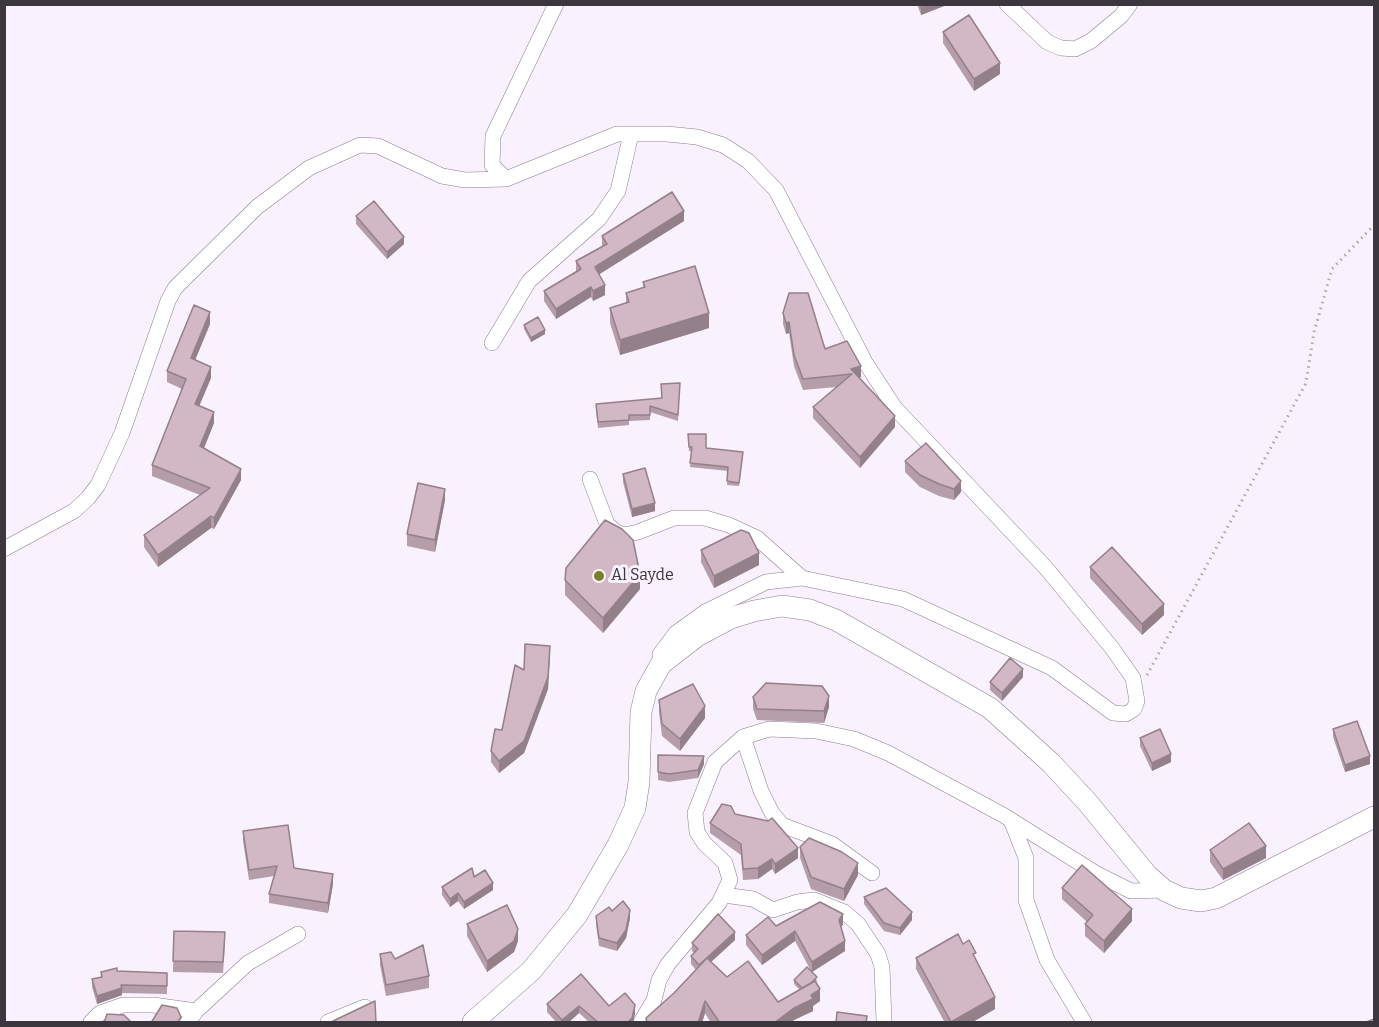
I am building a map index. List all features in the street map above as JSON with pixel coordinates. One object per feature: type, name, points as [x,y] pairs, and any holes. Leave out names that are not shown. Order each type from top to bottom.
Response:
[{"type":"main road","points":[[473,1023],[531,971],[577,915],[618,845],[635,808],[639,782],[641,712],[646,691],[661,664],[697,636],[731,618],[754,611],[782,606],[810,610],[836,620],[982,703],[1013,726],[1088,802],[1124,849],[1164,890],[1181,898],[1201,901],[1216,898],[1374,818]]},
{"type":"street","points":[[506,179],[492,165],[493,136],[556,4]]},
{"type":"street","points":[[1007,4],[1047,42],[1061,48],[1075,49],[1091,41],[1121,16],[1130,4]]},
{"type":"street","points":[[4,549],[74,511],[98,485],[122,433],[168,301],[186,277],[276,190],[309,168],[360,145],[378,146],[442,176],[465,180],[506,179],[617,134],[668,134],[697,137],[723,145],[748,161],[776,190],[866,363],[895,408],[1046,568],[1112,648],[1133,678],[1137,693],[1134,709],[1126,714],[1113,713],[1052,668],[903,599],[802,578],[766,582],[705,612],[676,633],[660,654],[661,664]]},
{"type":"street","points":[[492,344],[529,281],[599,219],[618,191],[631,134]]},
{"type":"street","points":[[590,479],[607,524],[616,532],[625,535],[638,532],[674,518],[705,518],[729,525],[757,538],[802,578]]},
{"type":"street","points":[[641,1023],[654,1000],[659,980],[668,964],[724,895],[730,880],[725,863],[704,843],[697,832],[695,813],[715,762],[742,737],[769,729],[816,731],[854,739],[888,753],[1011,820],[1097,874],[1131,891],[1164,890]]},
{"type":"street","points":[[742,737],[761,791],[772,813],[782,825],[832,844],[872,873]]},
{"type":"street","points":[[1011,820],[1026,858],[1026,900],[1029,910],[1047,960],[1084,1023]]},
{"type":"street","points":[[724,895],[753,899],[773,910],[797,902],[814,900],[844,912],[858,924],[878,954],[882,968],[884,1023]]},
{"type":"street","points":[[91,1023],[100,1013],[123,1005],[153,1005],[192,1017],[248,963],[298,934]]},
{"type":"street","points":[[328,1023],[365,1007]]},
{"type":"path","points":[[1137,693],[1306,383],[1314,332],[1332,269],[1374,225]]},
{"type":"building","points":[[969,15],[1000,63],[974,79],[943,32]]},
{"type":"building","points":[[672,192],[684,211],[595,267],[605,285],[593,291],[591,287],[556,309],[544,291],[581,269],[576,261],[607,244],[602,236]]},
{"type":"building","points":[[374,201],[404,237],[387,252],[356,216]]},
{"type":"building","points":[[695,266],[709,313],[620,340],[610,308],[629,302],[626,293],[645,287],[643,282]]},
{"type":"building","points":[[789,293],[808,293],[825,349],[847,341],[861,366],[851,369],[895,416],[860,457],[813,407],[852,374],[803,379],[794,355],[789,322],[786,323],[783,313]]},
{"type":"building","points":[[194,305],[210,312],[191,358],[211,367],[195,404],[214,412],[200,446],[241,469],[214,518],[211,516],[158,555],[144,535],[210,488],[152,465],[186,379],[167,371]]},
{"type":"building","points":[[538,317],[545,330],[531,338],[524,325]]},
{"type":"building","points":[[680,383],[678,415],[650,406],[650,415],[629,415],[629,420],[598,422],[596,404],[662,398],[661,384]]},
{"type":"building","points":[[688,434],[706,434],[706,448],[743,452],[739,483],[727,481],[728,467],[690,463],[692,447],[689,447]]},
{"type":"building","points":[[926,443],[961,481],[954,489],[920,475],[905,461]]},
{"type":"building","points":[[645,468],[655,503],[632,509],[623,474]]},
{"type":"building","points":[[418,483],[445,489],[435,540],[407,534]]},
{"type":"building","points":[[605,520],[622,529],[633,540],[640,574],[603,618],[565,580],[566,568]]},
{"type":"building","points":[[741,530],[749,533],[759,553],[714,576],[701,550]]},
{"type":"building","points":[[1112,547],[1164,604],[1142,624],[1090,567]]},
{"type":"building","points":[[525,644],[550,646],[548,677],[524,741],[499,761],[491,751],[495,729],[502,730],[515,665],[524,670]]},
{"type":"building","points":[[1010,658],[1023,669],[1002,693],[990,682]]},
{"type":"building","points":[[766,683],[822,686],[829,696],[824,711],[757,709],[753,697]]},
{"type":"building","points":[[693,684],[705,706],[680,739],[662,724],[659,700]]},
{"type":"building","points":[[1357,721],[1370,756],[1345,765],[1333,729]]},
{"type":"building","points":[[1160,729],[1171,754],[1152,763],[1140,738]]},
{"type":"building","points":[[658,755],[704,756],[698,770],[669,774],[658,772]]},
{"type":"building","points":[[722,804],[731,806],[735,814],[768,821],[772,818],[798,848],[775,864],[772,859],[758,868],[743,869],[741,844],[710,823]]},
{"type":"building","points":[[1249,823],[1266,846],[1223,869],[1210,850]]},
{"type":"building","points":[[288,825],[294,868],[333,874],[328,903],[269,894],[277,866],[249,870],[243,831]]},
{"type":"building","points":[[809,838],[842,852],[858,863],[844,889],[811,877],[800,847]]},
{"type":"building","points":[[1082,865],[1132,909],[1104,941],[1085,924],[1093,915],[1062,888]]},
{"type":"building","points":[[472,868],[474,877],[485,870],[493,883],[464,902],[458,893],[450,899],[442,887]]},
{"type":"building","points":[[886,888],[912,912],[900,928],[884,923],[864,897]]},
{"type":"building","points":[[623,901],[630,910],[626,930],[617,943],[599,938],[596,916],[609,907],[612,911]]},
{"type":"building","points":[[820,902],[843,914],[839,920],[845,941],[812,962],[795,931],[762,955],[746,935],[768,917],[776,926]]},
{"type":"building","points":[[507,905],[518,929],[514,941],[487,961],[467,924]]},
{"type":"building","points":[[718,914],[735,932],[699,965],[691,956],[698,949],[692,943]]},
{"type":"building","points":[[174,931],[225,932],[223,962],[173,961]]},
{"type":"building","points":[[958,934],[963,944],[969,940],[976,953],[973,954],[995,997],[951,1022],[916,958]]},
{"type":"building","points":[[423,945],[429,976],[386,985],[380,954],[391,952],[395,959]]},
{"type":"building","points":[[707,958],[727,977],[748,961],[778,1002],[815,981],[820,989],[811,995],[813,999],[794,1008],[774,1023],[720,1023],[705,1001],[698,1023],[647,1023],[646,1018],[674,993]]},
{"type":"building","points":[[807,967],[817,977],[802,988],[794,980]]},
{"type":"building","points":[[117,968],[117,971],[167,973],[167,986],[121,985],[122,988],[97,996],[92,979],[102,977],[101,972]]},
{"type":"building","points":[[581,974],[609,1006],[625,993],[635,1005],[632,1018],[627,1023],[599,1023],[579,1006],[562,1020],[547,1004]]},
{"type":"building","points":[[375,1001],[376,1023],[334,1023],[333,1021]]},
{"type":"building","points":[[162,1005],[177,1008],[181,1017],[177,1023],[151,1023]]},
{"type":"building","points":[[837,1012],[867,1016],[866,1023],[836,1023]]},
{"type":"building","points":[[107,1014],[124,1015],[132,1023],[104,1023]]},
{"type":"place","name":"Al Sayde","points":[[599,576]]}]
